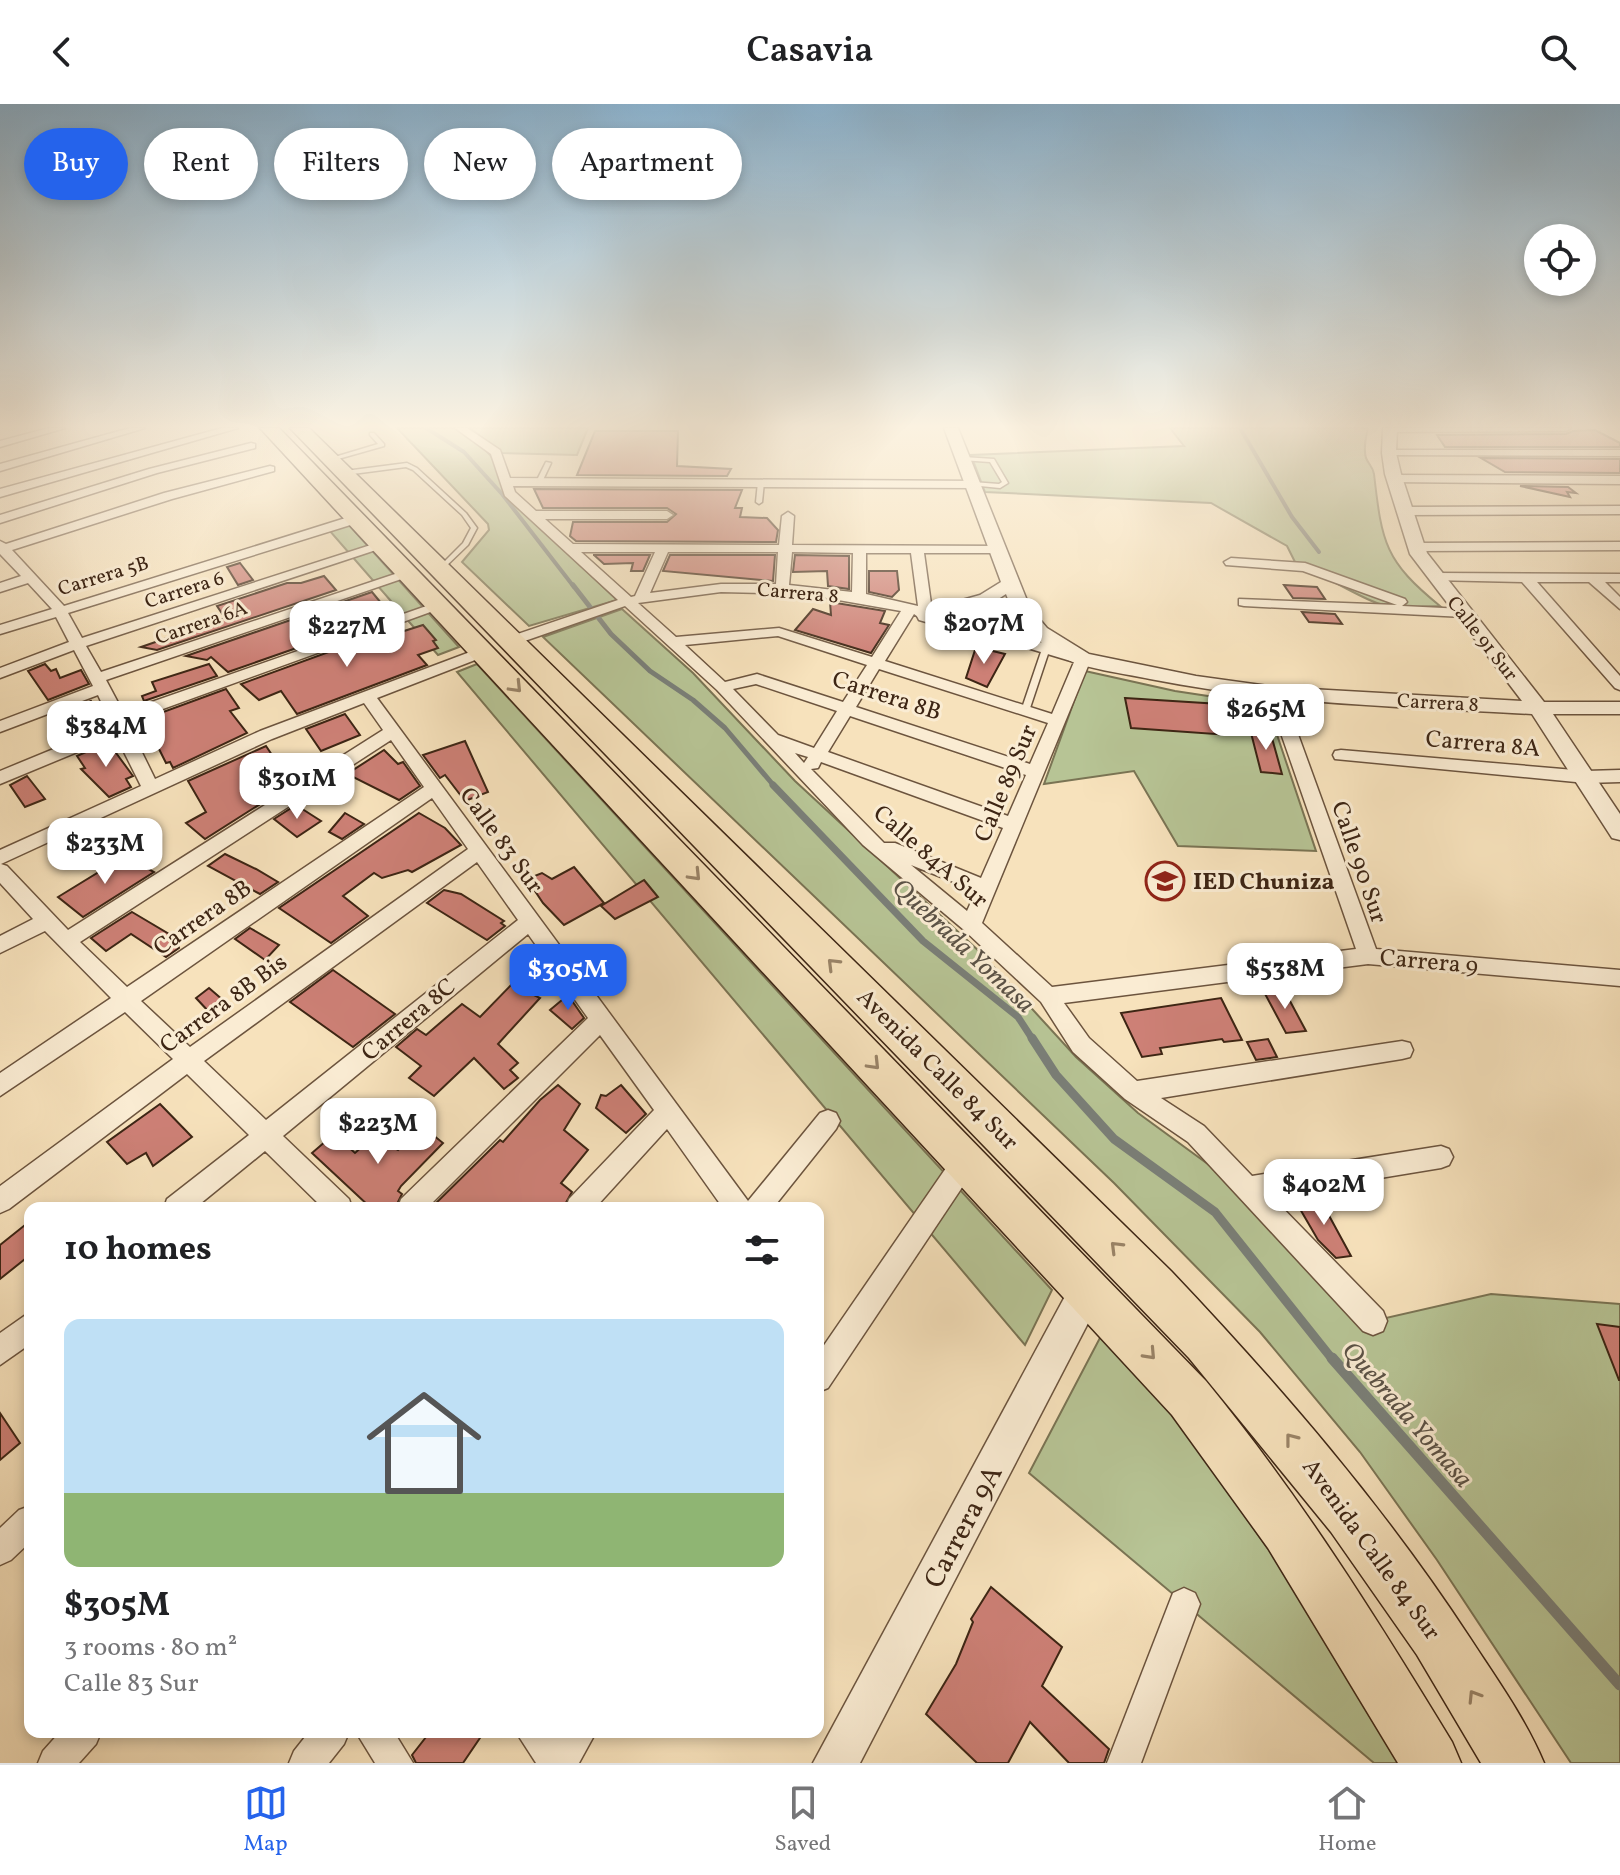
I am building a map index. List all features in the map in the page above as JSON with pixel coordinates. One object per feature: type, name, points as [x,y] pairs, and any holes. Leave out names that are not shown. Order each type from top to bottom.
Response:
[{"type":"highway","name":"Avenida Calle 84 Sur","points":[[339,505],[369,532],[424,571],[440,606],[497,646],[966,1160],[1189,1398],[1245,1467],[1335,1603],[1431,1763]]},
{"type":"highway","name":"Avenida Calle 84 Sur","points":[[370,505],[424,571],[497,646],[1155,1287],[1238,1374],[1320,1475],[1442,1644],[1514,1763]]},
{"type":"street","points":[[0,519],[43,505]]},
{"type":"street","points":[[138,505],[1,548],[59,609],[100,683],[151,788]]},
{"type":"street","name":"Calle 84A Sur","points":[[525,505],[722,687],[869,840],[971,925],[1048,996],[1081,1045],[1133,1092],[1196,1134],[1373,1321]]},
{"type":"street","points":[[980,505],[1021,610],[1040,632],[1083,659]]},
{"type":"street","name":"Calle 91 Sur","points":[[1401,505],[1417,547],[1436,577],[1538,708],[1620,832]]},
{"type":"street","points":[[1403,511],[1620,510]]},
{"type":"street","points":[[537,515],[667,515]]},
{"type":"street","points":[[782,589],[788,516]]},
{"type":"street","name":"Carrera 5B","points":[[0,630],[59,609],[369,532]]},
{"type":"street","name":"Carrera 6","points":[[0,673],[369,532]]},
{"type":"street","points":[[1417,547],[1620,546]]},
{"type":"street","points":[[570,548],[996,549]]},
{"type":"street","points":[[627,602],[663,548]]},
{"type":"street","points":[[917,548],[918,613]]},
{"type":"street","points":[[859,598],[860,549]]},
{"type":"street","points":[[1231,562],[1305,567],[1426,611]]},
{"type":"street","name":"Carrera 6A","points":[[0,727],[100,683],[424,571]]},
{"type":"street","points":[[1436,577],[1620,578]]},
{"type":"street","points":[[0,588],[30,578]]},
{"type":"street","points":[[1526,578],[1620,685]]},
{"type":"street","points":[[1593,578],[1620,605]]},
{"type":"street","points":[[806,775],[877,662],[918,613],[986,599],[1009,585]]},
{"type":"street","name":"Carrera 8","points":[[0,858],[266,735],[497,646],[627,602],[704,589],[782,589],[859,598],[1045,651],[1114,667],[1275,693],[1538,708],[1620,708]]},
{"type":"street","points":[[1244,602],[1464,613]]},
{"type":"street","points":[[0,778],[120,724],[440,606]]},
{"type":"street","points":[[672,642],[779,632],[1057,721]]},
{"type":"street","name":"Calle 89 Sur","points":[[971,925],[1083,659]]},
{"type":"street","name":"Carrera 8B","points":[[722,687],[757,679],[1035,772]]},
{"type":"street","name":"Calle 90 Sur","points":[[1275,693],[1368,956]]},
{"type":"street","name":"Calle 83 Sur","points":[[367,696],[734,1202]]},
{"type":"street","points":[[66,941],[392,732]]},
{"type":"street","points":[[772,739],[1013,825]]},
{"type":"street","name":"Carrera 8A","points":[[1341,755],[1586,777],[1620,776]]},
{"type":"street","name":"Carrera 8B","points":[[0,1086],[433,789]]},
{"type":"street","points":[[869,840],[987,888]]},
{"type":"street","name":"Carrera 8B Bis","points":[[0,1201],[190,1059],[479,851]]},
{"type":"street","points":[[0,871],[66,941],[334,1202]]},
{"type":"street","points":[[0,945],[49,920]]},
{"type":"street","name":"Carrera 8C","points":[[183,1202],[529,922]]},
{"type":"street","name":"Carrera 9","points":[[1048,996],[1368,956],[1620,978]]},
{"type":"street","points":[[416,1202],[601,1020]]},
{"type":"street","points":[[1133,1092],[1402,1050]]},
{"type":"street","points":[[584,1202],[667,1112]]},
{"type":"street","points":[[762,1202],[828,1121]]},
{"type":"street","points":[[1248,1188],[1441,1157]]},
{"type":"street","points":[[824,1369],[966,1160]]},
{"type":"street","name":"Carrera 9A","points":[[836,1763],[1088,1288]]},
{"type":"street","points":[[0,1351],[24,1331]]},
{"type":"street","points":[[0,1549],[24,1527]]},
{"type":"street","points":[[1124,1763],[1184,1604]]},
{"type":"street","points":[[55,1763],[78,1738]]},
{"type":"street","points":[[306,1763],[327,1738]]},
{"type":"street","points":[[377,1738],[396,1763]]},
{"type":"street","points":[[538,1738],[558,1763],[575,1738]]},
{"type":"lane","points":[[424,571],[471,536],[474,528],[454,505]]},
{"type":"lane","points":[[1025,711],[1045,651]]},
{"type":"green space","points":[[470,505],[519,505],[617,600],[529,626],[462,562],[489,530],[488,524]]},
{"type":"green space","points":[[1215,505],[1378,505],[1384,535],[1397,563],[1440,606],[1392,606],[1369,600],[1297,566],[1287,546]]},
{"type":"green space","points":[[348,524],[459,647],[438,655],[329,530]]},
{"type":"green space","points":[[1006,602],[1039,645],[952,618],[974,614]]},
{"type":"green space","points":[[622,609],[693,673],[795,781],[981,953],[1076,1057],[1138,1113],[1216,1170],[1373,1321],[1491,1294],[1620,1304],[1620,1763],[1571,1763],[1437,1560],[1360,1452],[1260,1332],[1114,1183],[543,637]]},
{"type":"green space","points":[[477,664],[1052,1290],[1025,1345],[457,672]]},
{"type":"green space","points":[[1085,671],[1175,691],[1267,705],[1316,851],[1178,846],[1134,771],[1044,784]]},
{"type":"green space","points":[[1102,1334],[1178,1422],[1313,1612],[1405,1763],[1374,1763],[1029,1473]]},
{"type":"building","points":[[542,505],[736,505],[735,508],[742,508],[740,517],[767,518],[778,530],[776,542],[576,541],[570,536],[573,522],[667,522],[676,514],[667,508],[543,508]]},
{"type":"building","points":[[594,555],[650,555],[643,571],[631,571],[633,563],[604,564]]},
{"type":"building","points":[[670,555],[775,555],[773,581],[663,571]]},
{"type":"building","points":[[795,555],[849,556],[849,589],[828,586],[827,571],[793,572]]},
{"type":"building","points":[[240,563],[253,580],[238,585],[227,567]]},
{"type":"building","points":[[869,571],[897,571],[899,590],[892,597],[869,592]]},
{"type":"building","points":[[324,576],[336,590],[157,650],[141,647],[225,618],[217,606],[287,583],[301,583]]},
{"type":"building","points":[[1284,585],[1317,587],[1325,599],[1293,598]]},
{"type":"building","points":[[372,592],[391,615],[228,672],[211,657],[207,660],[186,656]]},
{"type":"building","points":[[830,602],[885,611],[880,623],[889,625],[871,653],[795,630],[813,609],[831,615]]},
{"type":"building","points":[[1302,612],[1335,614],[1342,624],[1309,622]]},
{"type":"building","points":[[423,625],[436,640],[433,641],[438,648],[418,655],[427,665],[297,714],[281,691],[259,700],[241,684],[400,626],[404,631]]},
{"type":"building","points":[[976,647],[1005,654],[987,687],[966,678]]},
{"type":"building","points":[[45,664],[51,671],[56,669],[60,678],[81,670],[89,684],[48,700],[28,671]]},
{"type":"building","points":[[209,664],[217,676],[144,701],[142,696],[156,691],[152,682]]},
{"type":"building","points":[[226,689],[239,708],[230,711],[247,733],[173,768],[170,762],[166,763],[144,719]]},
{"type":"building","points":[[1125,698],[1220,704],[1229,735],[1131,728]]},
{"type":"building","points":[[91,701],[107,724],[67,740],[62,733],[67,731],[56,714]]},
{"type":"building","points":[[345,714],[360,735],[321,751],[306,729]]},
{"type":"building","points":[[1250,729],[1270,731],[1282,774],[1261,772]]},
{"type":"building","points":[[465,741],[488,792],[465,801],[445,775],[440,778],[423,755]]},
{"type":"building","points":[[108,742],[133,776],[126,779],[131,787],[109,797],[81,769],[85,768],[77,756]]},
{"type":"building","points":[[266,746],[282,770],[251,782],[276,794],[205,839],[186,823],[206,812],[188,781]]},
{"type":"building","points":[[384,750],[398,764],[403,762],[420,786],[399,800],[347,774]]},
{"type":"building","points":[[27,776],[45,799],[25,807],[10,785]]},
{"type":"building","points":[[296,805],[321,821],[297,837],[274,819]]},
{"type":"building","points":[[345,813],[364,824],[342,839],[329,832]]},
{"type":"building","points":[[419,813],[445,828],[461,845],[412,872],[408,870],[382,878],[374,873],[343,896],[368,916],[331,943],[279,908]]},
{"type":"building","points":[[225,854],[278,882],[260,894],[208,866]]},
{"type":"building","points":[[125,856],[154,872],[83,917],[58,897]]},
{"type":"building","points":[[574,867],[604,903],[564,925],[543,903],[527,879],[542,873],[552,879]]},
{"type":"building","points":[[644,880],[658,897],[615,919],[601,906]]},
{"type":"building","points":[[444,890],[461,894],[504,921],[501,923],[505,926],[487,940],[427,903]]},
{"type":"building","points":[[132,912],[174,937],[179,948],[166,957],[131,934],[106,951],[91,938]]},
{"type":"building","points":[[250,928],[279,945],[265,960],[235,939]]},
{"type":"building","points":[[333,970],[395,1014],[353,1047],[290,1002]]},
{"type":"building","points":[[512,984],[540,998],[498,1044],[518,1063],[510,1070],[518,1078],[504,1089],[474,1058],[434,1096],[409,1078],[421,1066],[396,1047],[417,1029],[426,1035],[462,1004],[480,1017]]},
{"type":"building","points":[[209,988],[224,1001],[210,1013],[196,998]]},
{"type":"building","points":[[1283,988],[1306,1031],[1286,1033],[1264,992]]},
{"type":"building","points":[[568,995],[584,1018],[572,1029],[550,1010]]},
{"type":"building","points":[[1221,998],[1242,1040],[1224,1042],[1222,1039],[1160,1048],[1162,1054],[1142,1057],[1121,1013]]},
{"type":"building","points":[[1268,1039],[1277,1057],[1256,1060],[1247,1042]]},
{"type":"building","points":[[558,1085],[580,1104],[564,1130],[588,1150],[561,1183],[572,1192],[566,1202],[437,1202],[500,1140],[503,1142],[540,1100]]},
{"type":"building","points":[[621,1085],[646,1114],[626,1133],[596,1108],[601,1095],[606,1096]]},
{"type":"building","points":[[160,1104],[192,1137],[153,1166],[146,1153],[127,1164],[107,1142]]},
{"type":"building","points":[[423,1127],[443,1143],[401,1186],[398,1191],[402,1194],[398,1202],[365,1202],[312,1153],[334,1134],[355,1153],[374,1136],[398,1150]]},
{"type":"building","points":[[1320,1199],[1351,1256],[1336,1258],[1318,1240],[1296,1202]]},
{"type":"building","points":[[24,1226],[24,1260],[0,1279],[0,1245]]},
{"type":"building","points":[[1597,1324],[1620,1327],[1620,1380],[1619,1380]]},
{"type":"building","points":[[0,1413],[20,1443],[0,1460]]},
{"type":"building","points":[[991,1587],[1062,1647],[1042,1686],[1109,1749],[1104,1763],[1069,1763],[1030,1722],[1008,1763],[977,1763],[926,1714],[956,1664],[973,1622],[971,1619]]},
{"type":"building","points":[[425,1738],[480,1738],[463,1763],[416,1763],[412,1755]]},
{"type":"waterway","name":"Quebrada Yomasa","points":[[511,505],[574,587]]},
{"type":"waterway","points":[[1285,505],[1319,552]]},
{"type":"waterway","name":"Quebrada Yomasa","points":[[573,585],[611,634],[650,671],[693,700],[725,728],[775,787]]},
{"type":"waterway","name":"Quebrada Yomasa","points":[[773,785],[923,941],[1018,1017],[1033,1040]]},
{"type":"waterway","name":"Quebrada Yomasa","points":[[1032,1038],[1056,1075],[1114,1139],[1215,1212],[1333,1360]]},
{"type":"waterway","name":"Quebrada Yomasa","points":[[1332,1358],[1620,1685]]},
{"type":"place","name":"IED Chuniza","points":[[1165,881]]}]
